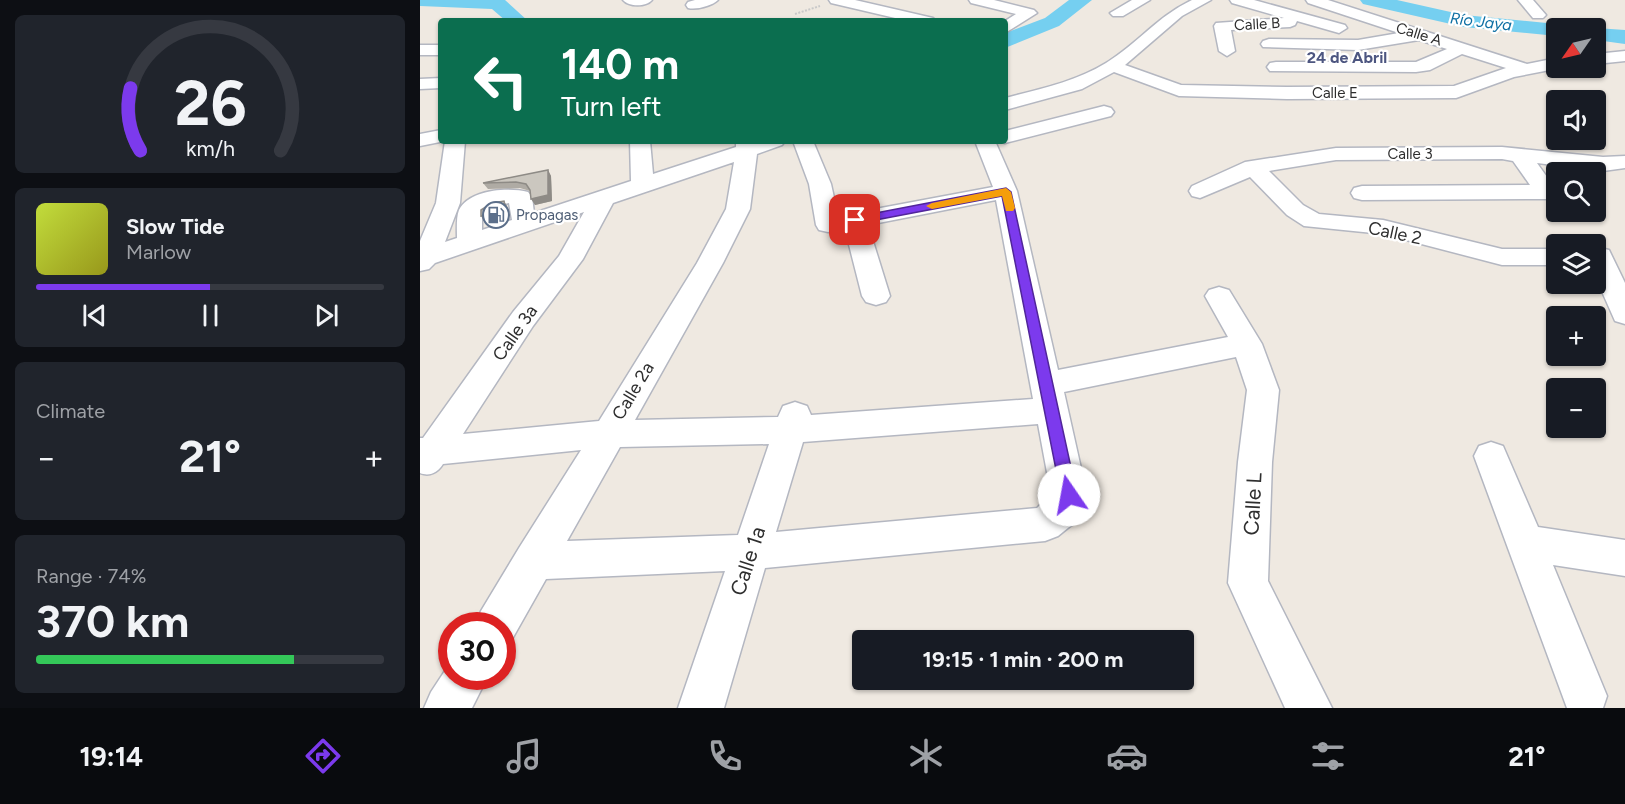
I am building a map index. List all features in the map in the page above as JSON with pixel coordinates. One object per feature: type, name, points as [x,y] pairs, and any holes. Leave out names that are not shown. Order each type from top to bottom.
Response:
[{"type":"street","points":[[630,0],[645,0]]},
{"type":"street","points":[[693,4],[711,0]]},
{"type":"street","points":[[836,0],[915,18]]},
{"type":"street","points":[[976,0],[1029,13],[1008,26]]},
{"type":"street","points":[[1118,13],[1143,0]]},
{"type":"street","points":[[1008,103],[1076,85],[1113,66],[1157,27],[1177,13],[1204,0]]},
{"type":"street","points":[[1238,0],[1318,21],[1381,43]]},
{"type":"street","points":[[1257,5],[1275,0]]},
{"type":"street","name":"Calle A","points":[[1313,0],[1419,34],[1466,43],[1525,69]]},
{"type":"street","points":[[1525,0],[1538,15]]},
{"type":"street","name":"Calle B","points":[[1227,51],[1222,26],[1318,21],[1349,12]]},
{"type":"street","points":[[1253,24],[1258,34],[1269,44],[1287,93]]},
{"type":"street","points":[[1269,44],[1381,43],[1419,34]]},
{"type":"street","points":[[1276,67],[1424,66],[1466,43],[1546,63]]},
{"type":"street","points":[[420,50],[438,50]]},
{"type":"street","points":[[1606,58],[1625,56]]},
{"type":"street","name":"Calle E","points":[[1113,66],[1179,90],[1287,93],[1456,92],[1525,69],[1546,65]]},
{"type":"street","points":[[420,84],[438,83]]},
{"type":"street","points":[[1008,136],[1104,112]]},
{"type":"street","points":[[420,140],[438,137]]},
{"type":"street","points":[[422,260],[448,203],[455,144]]},
{"type":"street","points":[[640,144],[642,184]]},
{"type":"street","points":[[422,260],[756,144]]},
{"type":"street","name":"Calle 2a","points":[[504,612],[710,263],[738,209],[756,144]]},
{"type":"street","points":[[804,144],[820,184],[826,223],[831,225],[1006,192]]},
{"type":"street","points":[[533,561],[751,552],[1045,524],[1061,511],[1069,495],[1006,192],[987,144]]},
{"type":"street","name":"Calle 3","points":[[1200,192],[1253,167],[1336,154],[1502,153],[1603,164],[1625,162]]},
{"type":"street","points":[[1336,154],[1383,227]]},
{"type":"street","points":[[1362,193],[1546,192],[1521,156]]},
{"type":"street","name":"Calle 2","points":[[1253,167],[1295,210],[1313,220],[1383,227],[1502,257],[1546,256]]},
{"type":"street","points":[[469,242],[470,212],[483,200],[504,195],[520,197],[524,223]]},
{"type":"street","name":"Calle 3a","points":[[425,457],[523,319],[570,259],[605,196]]},
{"type":"street","points":[[855,220],[876,296]]},
{"type":"street","points":[[1607,256],[1625,314]]},
{"type":"street","name":"Calle L","points":[[1219,296],[1247,344],[1263,390],[1255,462],[1248,583],[1309,708]]},
{"type":"street","points":[[425,457],[607,434],[793,422],[1049,397],[1247,344]]},
{"type":"street","name":"Calle 1a","points":[[701,708],[793,422]]},
{"type":"street","points":[[1491,456],[1585,696]]},
{"type":"street","points":[[1524,543],[1625,558]]},
{"type":"street","points":[[447,708],[458,690]]},
{"type":"path","points":[[795,14],[836,0]]},
{"type":"building","points":[[548,170],[548,195],[531,199],[530,190],[526,184],[483,183]]},
{"type":"building","points":[[504,201],[506,211],[481,216],[481,210],[492,203]]},
{"type":"waterway","name":"Río Jaya","points":[[420,0],[497,3],[514,18]]},
{"type":"waterway","name":"Río Jaya","points":[[1008,40],[1052,22],[1082,0]]},
{"type":"waterway","name":"Río Jaya","points":[[1370,0],[1464,21],[1546,29]]},
{"type":"waterway","name":"Río Jaya","points":[[1606,35],[1625,37]]},
{"type":"slow traffic","points":[[932,206],[1006,192],[1010,208]]},
{"type":"place","name":"Propagas","points":[[496,215]]},
{"type":"district","name":"24 de Abril","points":[[1347,57]]},
{"type":"route","points":[[855,220],[1006,192],[1069,495]]}]
